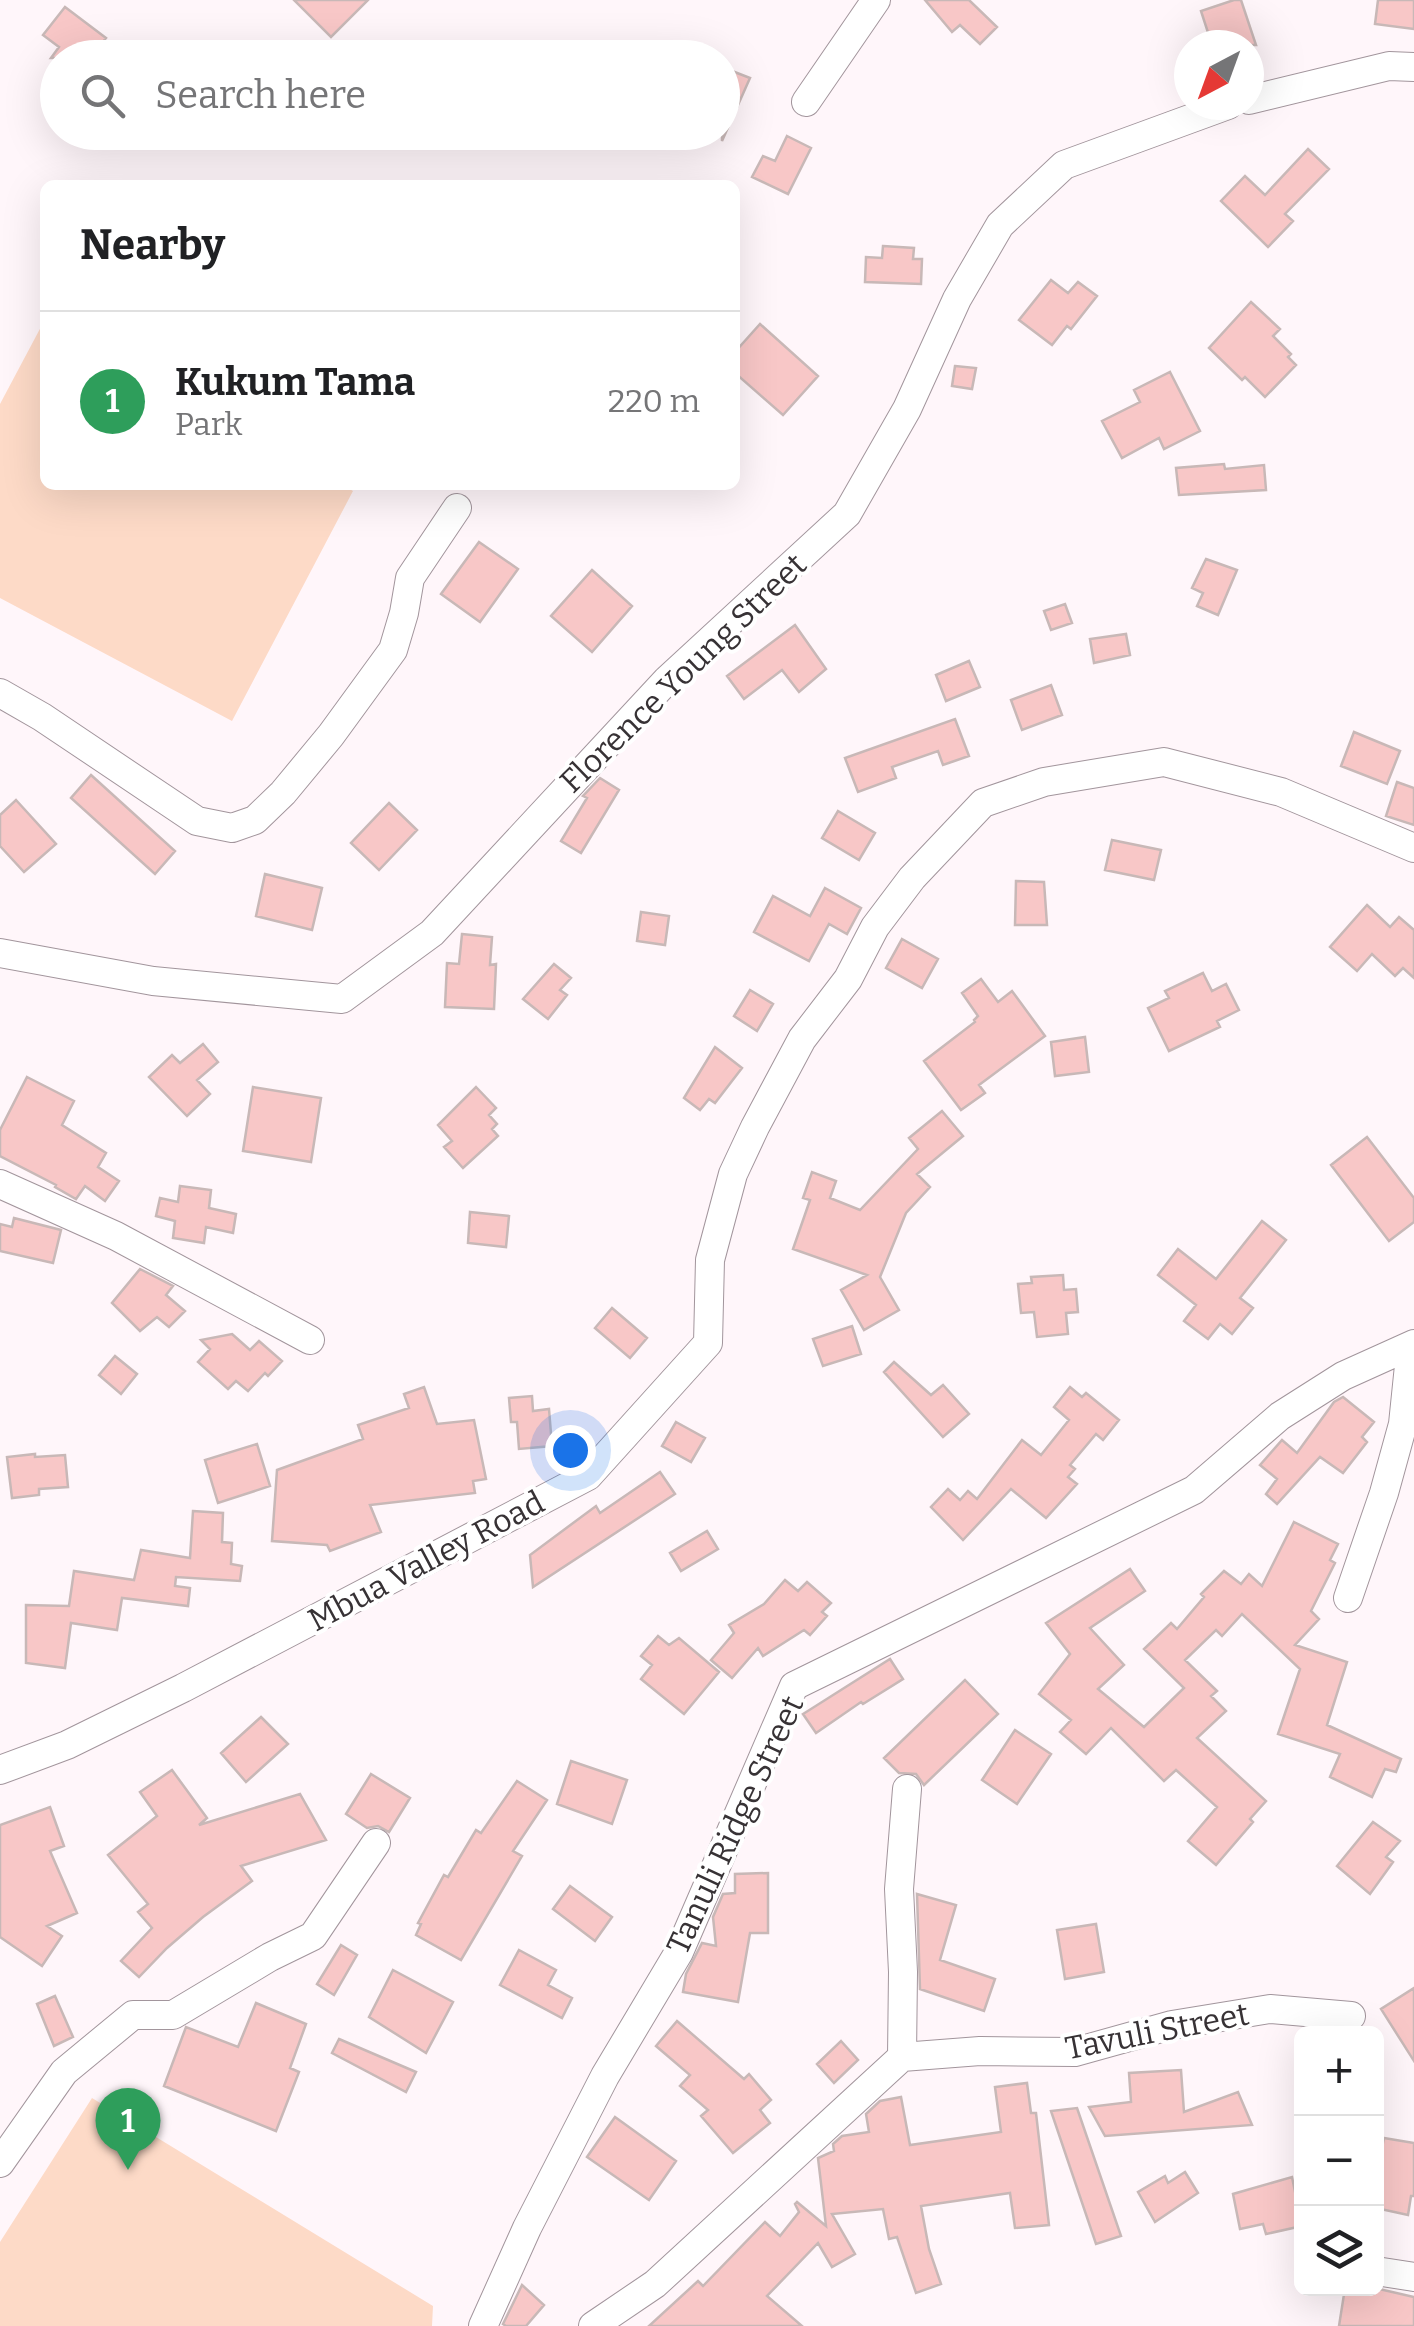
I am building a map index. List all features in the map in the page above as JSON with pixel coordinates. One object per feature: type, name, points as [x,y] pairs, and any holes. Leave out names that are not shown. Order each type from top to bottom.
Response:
[{"type":"street","points":[[806,102],[876,0]]},
{"type":"street","points":[[1264,96],[1389,66],[1414,67]]},
{"type":"street","name":"Florence Young Street","points":[[0,953],[153,981],[342,1000],[432,933],[667,680],[848,514],[907,409],[957,298],[1000,225],[1064,165],[1187,120]]},
{"type":"street","points":[[0,693],[197,820],[232,828],[255,820],[331,735],[393,650],[410,578],[457,508]]},
{"type":"street","name":"Mbua Valley Road","points":[[0,1770],[67,1744],[183,1688],[588,1476],[708,1342],[710,1260],[733,1174],[802,1038],[848,979],[875,927],[912,878],[983,804],[1044,782],[1164,762],[1281,792],[1414,848]]},
{"type":"street","points":[[0,1184],[116,1236],[310,1340]]},
{"type":"street","points":[[1348,1598],[1403,1424],[1412,1345]]},
{"type":"street","name":"Tanuli Ridge Street","points":[[482,2326],[527,2228],[606,2076],[679,1952],[794,1686],[1194,1490],[1280,1416],[1343,1376],[1412,1345]]},
{"type":"street","points":[[592,2326],[654,2284],[902,2058],[899,1889],[907,1789]]},
{"type":"street","points":[[0,2163],[64,2072],[134,2015],[173,2015],[270,1956],[312,1936],[376,1843]]},
{"type":"street","name":"Tavuli Street","points":[[902,2058],[980,2052],[1075,2052],[1172,2025],[1270,2009],[1351,2016]]},
{"type":"street","points":[[1384,2272],[1414,2277]]},
{"type":"shaded area","points":[[40,329],[40,490],[353,491],[232,721],[0,598],[0,404]]},
{"type":"shaded area","points":[[92,2098],[433,2306],[432,2326],[0,2326],[0,2242]]},
{"type":"building","points":[[294,0],[368,0],[331,37]]},
{"type":"building","points":[[925,0],[969,0],[997,27],[980,44],[960,25],[952,32]]},
{"type":"building","points":[[1241,0],[1251,30],[1207,30],[1201,11]]},
{"type":"building","points":[[1378,0],[1414,0],[1414,29],[1375,24]]},
{"type":"building","points":[[65,7],[106,38],[50,40],[43,35]]},
{"type":"building","points":[[740,74],[750,78],[740,100]]},
{"type":"building","points":[[787,136],[811,148],[788,194],[752,177],[763,156],[775,161]]},
{"type":"building","points":[[1308,149],[1329,169],[1285,214],[1293,221],[1268,247],[1221,201],[1245,176],[1265,195]]},
{"type":"building","points":[[883,246],[914,248],[913,259],[922,259],[921,284],[865,282],[866,257],[882,258]]},
{"type":"building","points":[[1051,280],[1068,293],[1078,282],[1097,296],[1071,329],[1067,326],[1052,345],[1019,320]]},
{"type":"building","points":[[1251,302],[1280,329],[1273,336],[1296,365],[1265,397],[1209,348]]},
{"type":"building","points":[[760,324],[818,376],[783,415],[740,377],[740,346]]},
{"type":"building","points":[[955,366],[976,368],[972,389],[952,386]]},
{"type":"building","points":[[1170,372],[1200,431],[1164,449],[1159,438],[1122,458],[1102,421],[1140,402],[1134,390]]},
{"type":"building","points":[[1224,464],[1225,469],[1264,465],[1266,490],[1179,495],[1176,468]]},
{"type":"building","points":[[479,542],[518,569],[480,622],[441,594]]},
{"type":"building","points":[[1206,559],[1237,570],[1218,615],[1197,606],[1203,593],[1192,588]]},
{"type":"building","points":[[592,570],[632,606],[592,652],[551,616]]},
{"type":"building","points":[[1065,604],[1072,623],[1051,630],[1044,611]]},
{"type":"building","points":[[795,625],[826,669],[799,692],[782,670],[744,699],[727,676]]},
{"type":"building","points":[[1126,634],[1130,655],[1094,663],[1090,639]]},
{"type":"building","points":[[969,661],[980,687],[946,701],[936,675]]},
{"type":"building","points":[[1051,685],[1062,715],[1022,730],[1011,700]]},
{"type":"building","points":[[955,719],[969,756],[943,765],[938,751],[892,767],[896,778],[858,792],[845,758]]},
{"type":"building","points":[[1354,732],[1400,751],[1387,784],[1341,766]]},
{"type":"building","points":[[91,775],[175,851],[155,874],[71,798]]},
{"type":"building","points":[[600,778],[619,790],[581,853],[561,841],[587,798],[583,796]]},
{"type":"building","points":[[1397,782],[1414,788],[1414,825],[1386,816]]},
{"type":"building","points":[[16,800],[56,844],[24,872],[0,846],[0,815]]},
{"type":"building","points":[[389,803],[417,830],[379,870],[351,843]]},
{"type":"building","points":[[838,811],[875,833],[859,860],[822,838]]},
{"type":"building","points":[[1112,840],[1161,850],[1154,880],[1105,870]]},
{"type":"building","points":[[265,874],[322,888],[312,930],[256,916]]},
{"type":"building","points":[[1016,881],[1044,882],[1047,925],[1015,925]]},
{"type":"building","points":[[825,888],[861,908],[847,934],[829,924],[809,961],[754,932],[773,896],[810,916]]},
{"type":"building","points":[[1367,905],[1390,927],[1399,917],[1414,930],[1414,978],[1403,968],[1395,976],[1372,954],[1357,971],[1330,947]]},
{"type":"building","points":[[641,912],[669,916],[665,945],[637,941]]},
{"type":"building","points":[[462,934],[492,937],[490,965],[496,964],[494,1009],[445,1007],[447,963],[459,964]]},
{"type":"building","points":[[902,939],[938,959],[922,988],[886,968]]},
{"type":"building","points":[[554,964],[571,978],[560,990],[567,995],[548,1019],[523,999]]},
{"type":"building","points":[[1203,973],[1212,991],[1226,984],[1239,1010],[1217,1021],[1220,1027],[1169,1051],[1148,1008],[1169,998],[1165,991]]},
{"type":"building","points":[[981,979],[998,1002],[1012,991],[1045,1036],[979,1085],[985,1093],[961,1110],[924,1061],[975,1022],[978,1016],[962,993]]},
{"type":"building","points":[[750,990],[773,1004],[757,1031],[734,1016]]},
{"type":"building","points":[[1085,1037],[1089,1072],[1055,1076],[1051,1042]]},
{"type":"building","points":[[203,1044],[218,1062],[197,1080],[210,1094],[187,1116],[149,1077],[172,1055],[180,1063]]},
{"type":"building","points":[[715,1047],[742,1068],[715,1103],[709,1099],[700,1110],[684,1098]]},
{"type":"building","points":[[27,1077],[74,1101],[62,1125],[106,1153],[98,1167],[119,1181],[105,1201],[85,1186],[76,1199],[0,1156],[0,1130]]},
{"type":"building","points":[[253,1087],[321,1098],[311,1162],[243,1151]]},
{"type":"building","points":[[476,1087],[496,1108],[489,1115],[497,1124],[492,1129],[498,1136],[463,1168],[444,1147],[452,1141],[438,1125]]},
{"type":"building","points":[[942,1111],[963,1136],[917,1174],[930,1187],[906,1213],[880,1277],[899,1310],[864,1330],[841,1290],[867,1275],[793,1249],[810,1200],[803,1198],[812,1172],[836,1181],[830,1198],[860,1210],[918,1149],[909,1138]]},
{"type":"building","points":[[1367,1137],[1414,1198],[1414,1222],[1389,1241],[1331,1165]]},
{"type":"building","points":[[180,1186],[211,1190],[209,1208],[236,1214],[233,1233],[206,1227],[204,1243],[173,1238],[175,1221],[156,1216],[160,1198],[178,1202]]},
{"type":"building","points":[[470,1212],[509,1216],[506,1247],[468,1243]]},
{"type":"building","points":[[14,1218],[61,1230],[53,1263],[0,1251],[0,1224],[12,1227]]},
{"type":"building","points":[[1262,1221],[1286,1240],[1240,1298],[1253,1308],[1232,1334],[1220,1324],[1208,1339],[1184,1321],[1196,1305],[1158,1275],[1178,1249],[1216,1279]]},
{"type":"building","points":[[140,1269],[173,1286],[166,1295],[185,1311],[169,1327],[157,1317],[140,1331],[112,1303]]},
{"type":"building","points":[[1063,1275],[1064,1290],[1076,1289],[1078,1312],[1066,1313],[1068,1334],[1037,1337],[1034,1312],[1021,1313],[1018,1284],[1032,1283],[1031,1277]]},
{"type":"building","points":[[612,1308],[647,1338],[630,1358],[595,1328]]},
{"type":"building","points":[[852,1326],[861,1354],[823,1366],[813,1339]]},
{"type":"building","points":[[232,1334],[250,1350],[259,1341],[282,1361],[248,1391],[236,1381],[228,1389],[198,1362],[210,1349],[201,1340]]},
{"type":"building","points":[[115,1356],[137,1374],[121,1394],[99,1375]]},
{"type":"building","points":[[894,1362],[931,1395],[943,1385],[969,1414],[943,1437],[884,1372]]},
{"type":"building","points":[[424,1387],[437,1424],[474,1420],[486,1479],[473,1481],[475,1493],[370,1505],[381,1532],[330,1551],[327,1545],[272,1541],[277,1470],[363,1439],[358,1425],[409,1408],[404,1394]]},
{"type":"building","points":[[1070,1387],[1082,1397],[1086,1393],[1119,1420],[1103,1440],[1096,1434],[1070,1465],[1075,1469],[1068,1477],[1077,1484],[1046,1518],[1011,1489],[963,1540],[931,1507],[948,1489],[960,1500],[968,1491],[977,1499],[1022,1440],[1041,1455],[1069,1420],[1054,1407]]},
{"type":"building","points":[[532,1396],[533,1411],[549,1409],[552,1446],[519,1449],[517,1422],[511,1422],[509,1398]]},
{"type":"building","points":[[1343,1397],[1374,1422],[1362,1437],[1367,1442],[1343,1473],[1320,1457],[1277,1504],[1266,1494],[1277,1479],[1260,1465],[1282,1440],[1297,1453],[1334,1402]]},
{"type":"building","points":[[676,1422],[705,1438],[691,1462],[662,1446]]},
{"type":"building","points":[[257,1444],[270,1486],[218,1503],[205,1460]]},
{"type":"building","points":[[65,1455],[68,1487],[39,1489],[39,1495],[12,1498],[7,1457]]},
{"type":"building","points":[[660,1472],[675,1494],[533,1587],[530,1555],[596,1506],[600,1513]]},
{"type":"building","points":[[193,1511],[223,1513],[222,1542],[232,1543],[231,1564],[242,1566],[240,1581],[176,1577],[175,1586],[190,1588],[188,1606],[122,1598],[117,1630],[71,1623],[65,1668],[26,1663],[26,1605],[69,1606],[74,1571],[134,1580],[141,1550],[190,1558]]},
{"type":"building","points":[[1294,1522],[1338,1544],[1330,1560],[1335,1563],[1311,1611],[1319,1619],[1295,1645],[1347,1662],[1327,1725],[1401,1759],[1396,1772],[1385,1769],[1372,1797],[1330,1777],[1340,1754],[1278,1734],[1300,1669],[1242,1614],[1222,1636],[1216,1630],[1185,1660],[1217,1691],[1211,1696],[1226,1711],[1197,1738],[1266,1801],[1216,1865],[1188,1841],[1217,1807],[1176,1770],[1164,1781],[1111,1728],[1086,1754],[1060,1732],[1071,1720],[1039,1694],[1070,1654],[1046,1623],[1130,1569],[1145,1591],[1090,1628],[1124,1665],[1098,1689],[1144,1727],[1184,1688],[1144,1649],[1171,1623],[1177,1629],[1204,1597],[1201,1594],[1224,1571],[1241,1584],[1249,1574],[1262,1586]]},
{"type":"building","points":[[707,1531],[718,1549],[681,1571],[670,1553]]},
{"type":"building","points":[[785,1580],[798,1591],[807,1582],[831,1603],[822,1612],[827,1616],[810,1635],[804,1630],[763,1656],[758,1648],[732,1678],[711,1660],[734,1633],[729,1625],[764,1604]]},
{"type":"building","points":[[658,1636],[669,1645],[679,1638],[719,1672],[684,1714],[641,1679],[652,1665],[641,1656]]},
{"type":"building","points":[[890,1659],[903,1679],[816,1733],[803,1714]]},
{"type":"building","points":[[965,1680],[998,1714],[924,1785],[916,1774],[899,1773],[884,1758]]},
{"type":"building","points":[[261,1717],[288,1744],[246,1782],[221,1753]]},
{"type":"building","points":[[1015,1730],[1051,1754],[1017,1804],[982,1780]]},
{"type":"building","points":[[571,1761],[627,1780],[612,1824],[557,1804]]},
{"type":"building","points":[[172,1770],[207,1818],[199,1825],[300,1794],[326,1840],[241,1866],[252,1881],[203,1917],[139,1977],[121,1961],[152,1928],[138,1912],[148,1904],[108,1855],[157,1816],[140,1792]]},
{"type":"building","points":[[371,1774],[410,1798],[389,1832],[378,1826],[367,1828],[346,1814]]},
{"type":"building","points":[[517,1781],[547,1800],[513,1851],[522,1856],[461,1960],[416,1935],[421,1924],[418,1923],[444,1875],[448,1877],[476,1830],[481,1833]]},
{"type":"building","points":[[50,1807],[64,1846],[50,1851],[77,1913],[47,1926],[62,1936],[42,1966],[0,1937],[0,1825]]},
{"type":"building","points":[[1373,1822],[1400,1841],[1386,1857],[1393,1862],[1370,1894],[1337,1866]]},
{"type":"building","points":[[768,1873],[768,1933],[750,1933],[738,2002],[683,1992],[686,1974],[702,1943],[716,1946],[713,1917],[723,1894],[735,1893],[735,1874]]},
{"type":"building","points":[[570,1886],[612,1917],[595,1941],[553,1909]]},
{"type":"building","points":[[917,1894],[956,1905],[940,1960],[995,1979],[984,2011],[920,1989]]},
{"type":"building","points":[[1096,1924],[1104,1972],[1065,1979],[1057,1930]]},
{"type":"building","points":[[341,1945],[357,1955],[334,1995],[317,1984]]},
{"type":"building","points":[[519,1950],[556,1970],[548,1985],[572,1998],[562,2018],[500,1985]]},
{"type":"building","points":[[393,1970],[453,2002],[426,2053],[369,2017]]},
{"type":"building","points":[[1414,1988],[1414,2061],[1381,2009]]},
{"type":"building","points":[[55,1996],[73,2037],[54,2046],[37,2004]]},
{"type":"building","points":[[256,2003],[306,2024],[290,2068],[299,2072],[276,2131],[164,2086],[186,2027],[238,2047]]},
{"type":"building","points":[[677,2021],[744,2079],[749,2074],[771,2100],[760,2110],[770,2123],[733,2153],[701,2116],[708,2110],[680,2086],[690,2075],[656,2046]]},
{"type":"building","points":[[339,2039],[416,2072],[406,2092],[332,2053]]},
{"type":"building","points":[[841,2041],[858,2060],[834,2083],[817,2064]]},
{"type":"building","points":[[1181,2070],[1184,2112],[1238,2092],[1252,2125],[1105,2136],[1089,2107],[1131,2102],[1129,2073]]},
{"type":"building","points":[[1027,2083],[1031,2113],[1036,2113],[1049,2225],[1015,2228],[1010,2193],[921,2206],[941,2284],[916,2293],[897,2237],[889,2239],[883,2209],[832,2214],[855,2254],[832,2267],[818,2243],[767,2296],[802,2326],[649,2326],[698,2281],[703,2286],[765,2222],[780,2236],[799,2212],[797,2202],[826,2226],[818,2158],[834,2151],[833,2144],[842,2136],[869,2132],[866,2114],[880,2101],[901,2097],[910,2145],[1001,2132],[995,2087]]},
{"type":"building","points":[[1077,2108],[1121,2236],[1096,2244],[1051,2111]]},
{"type":"building","points":[[615,2117],[676,2161],[649,2200],[587,2157]]},
{"type":"building","points":[[1384,2138],[1414,2143],[1414,2196],[1408,2215],[1384,2210]]},
{"type":"building","points":[[1185,2172],[1198,2193],[1155,2222],[1138,2192],[1165,2176],[1168,2183]]},
{"type":"building","points":[[1292,2177],[1294,2228],[1266,2234],[1263,2224],[1240,2229],[1233,2194]]},
{"type":"building","points":[[522,2285],[544,2305],[526,2326],[506,2326],[503,2324]]},
{"type":"building","points":[[1384,2290],[1414,2297],[1414,2326],[1339,2326],[1344,2296],[1384,2296]]},
{"type":"place","name":"Kukum Tama","points":[[128,2170]]}]
